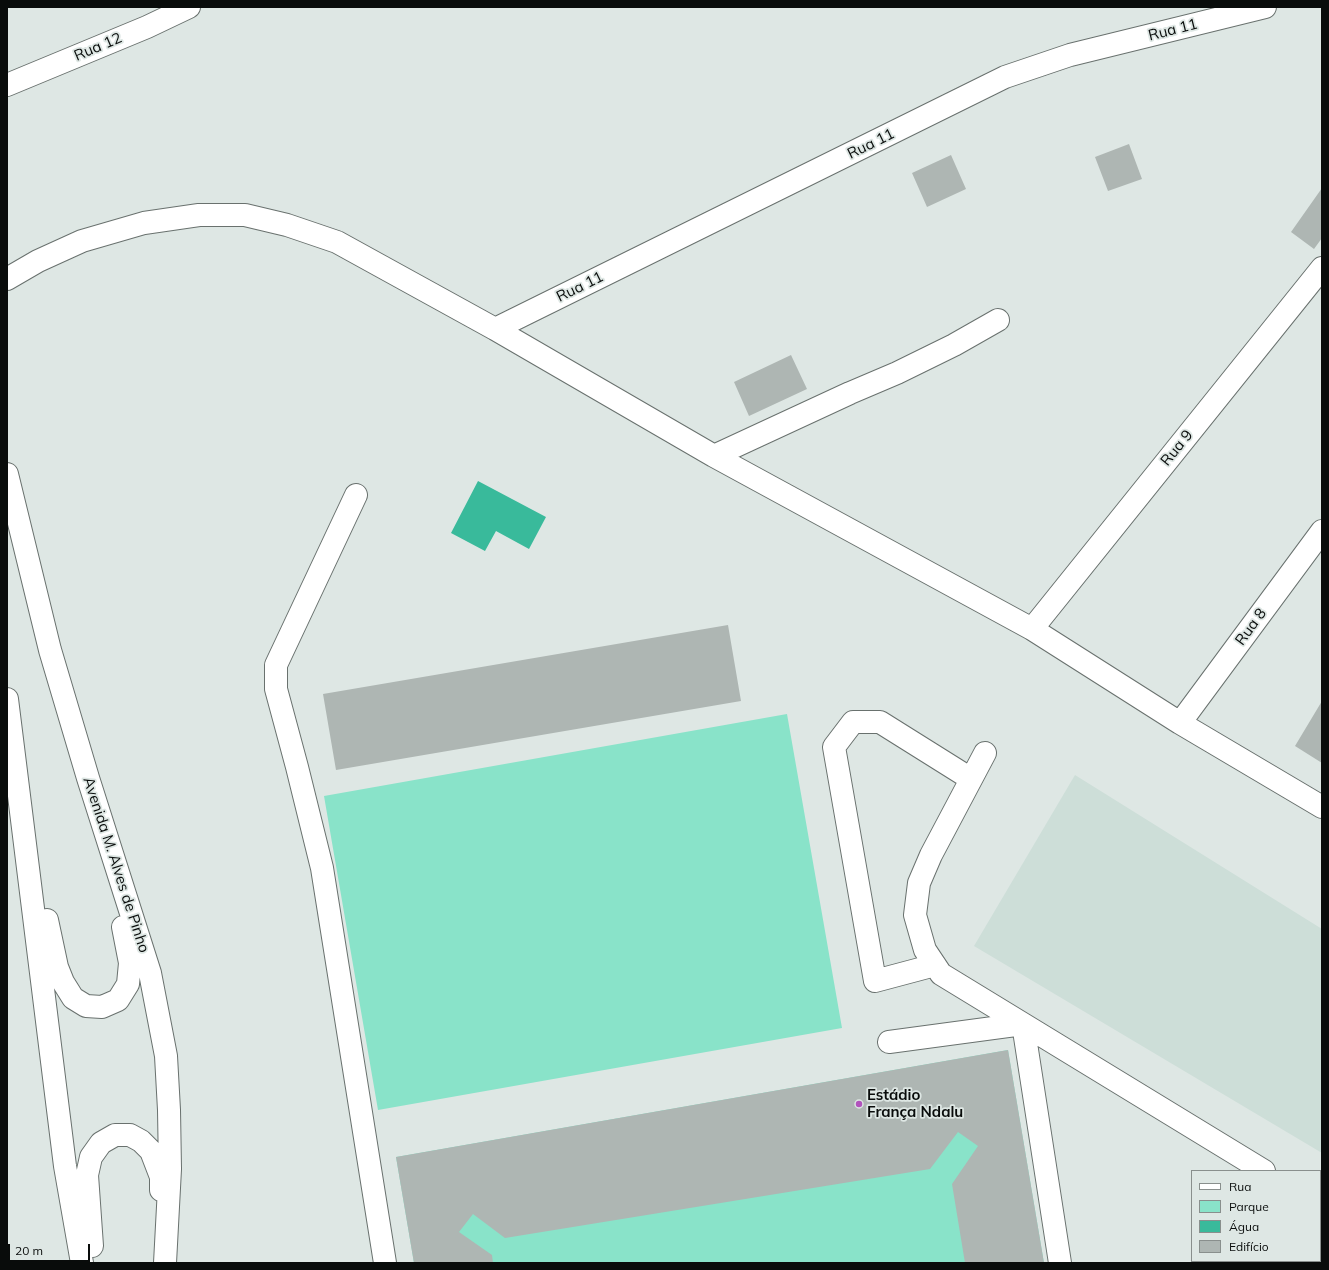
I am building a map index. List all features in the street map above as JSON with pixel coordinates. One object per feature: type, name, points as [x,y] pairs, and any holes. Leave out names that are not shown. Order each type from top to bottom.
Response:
[{"type":"street","name":"Rua 12","points":[[7,85],[146,17],[189,7]]},
{"type":"street","name":"Rua 11","points":[[495,329],[1005,78],[1070,55],[1265,7]]},
{"type":"street","points":[[7,279],[38,261],[82,241],[144,223],[199,214],[245,215],[287,225],[337,242],[495,329],[714,456],[1032,628],[1180,723],[1322,807]]},
{"type":"street","name":"Rua 9","points":[[1032,628],[1322,268]]},
{"type":"street","points":[[714,456],[897,373],[954,345],[998,320]]},
{"type":"street","name":"Avenida M. Alves de Pinho","points":[[7,474],[50,650],[88,778],[150,973],[166,1056],[169,1110],[170,1169],[165,1263]]},
{"type":"street","points":[[356,496],[276,665],[276,688],[322,868],[386,1263]]},
{"type":"street","name":"Rua 8","points":[[1180,723],[1322,531]]},
{"type":"street","points":[[7,699],[64,1158],[82,1263]]},
{"type":"street","points":[[935,965],[875,982],[834,747],[853,722],[880,722],[971,779]]},
{"type":"street","points":[[985,753],[931,854],[919,883],[915,915],[925,950],[940,974],[1262,1170]]},
{"type":"street","points":[[17,782],[57,967],[63,982],[73,998],[86,1006],[102,1007],[118,1000],[128,984],[130,963],[88,778]]},
{"type":"street","points":[[889,1042],[1023,1024]]},
{"type":"street","points":[[1023,1024],[1060,1263]]},
{"type":"street","points":[[93,1263],[87,1175],[91,1157],[101,1143],[115,1135],[130,1135],[141,1141],[151,1151],[161,1177],[161,1263]]},
{"type":"shaded area","points":[[1075,775],[1322,929],[1322,1153],[974,946]]},
{"type":"green space","points":[[787,714],[842,1028],[378,1110],[324,796]]},
{"type":"green space","name":"Estádio França Ndalu","points":[[1008,1050],[1044,1263],[414,1263],[396,1157]]},
{"type":"water","points":[[478,481],[546,517],[529,549],[496,531],[485,551],[451,533]]},
{"type":"building","points":[[1129,144],[1142,179],[1108,191],[1095,157]]},
{"type":"building","points":[[951,155],[966,189],[927,207],[912,173]]},
{"type":"building","points":[[1322,188],[1322,238],[1314,249],[1291,232]]},
{"type":"building","points":[[791,355],[807,389],[749,416],[734,382]]},
{"type":"building","points":[[728,625],[741,701],[336,770],[323,694]]},
{"type":"building","points":[[1322,701],[1322,763],[1295,746]]},
{"type":"building","name":"Estádio França Ndalu","points":[[1008,1050],[1044,1263],[965,1263],[952,1184],[978,1146],[958,1132],[930,1169],[505,1238],[473,1214],[459,1232],[492,1255],[493,1263],[414,1263],[396,1157]]},
{"type":"place","name":"Estádio França Ndalu","points":[[859,1104]]}]
